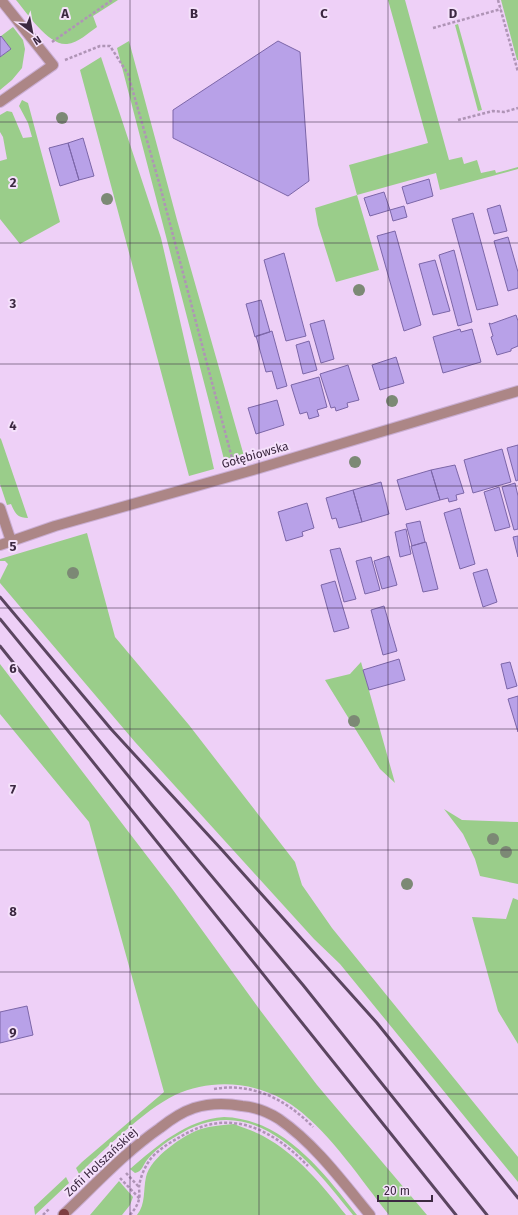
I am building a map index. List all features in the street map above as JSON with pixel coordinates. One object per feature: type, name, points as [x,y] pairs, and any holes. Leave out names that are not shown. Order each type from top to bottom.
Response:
[{"type":"street","points":[[0,102],[53,65],[1,0]]},
{"type":"street","name":"Gołębiowska","points":[[0,545],[55,526],[518,391]]},
{"type":"street","points":[[0,508],[11,541]]},
{"type":"street","name":"Zofii Holszańskiej","points":[[64,1215],[116,1163],[150,1134],[169,1121],[194,1108],[218,1103],[240,1105],[260,1110],[284,1123],[305,1140],[323,1159],[370,1215]]},
{"type":"path","points":[[41,49],[112,0]]},
{"type":"path","points":[[498,0],[518,72]]},
{"type":"path","points":[[433,28],[500,9]]},
{"type":"path","points":[[53,65],[100,46],[110,46],[128,74],[160,186],[236,474]]},
{"type":"path","points":[[458,120],[493,111],[504,112],[518,108]]},
{"type":"path","points":[[211,1089],[244,1088],[256,1090],[291,1107],[314,1128]]},
{"type":"path","points":[[130,1215],[136,1208],[140,1199],[139,1187],[142,1175],[149,1160],[187,1132],[209,1124],[232,1122],[264,1132],[297,1155],[312,1170]]},
{"type":"green space","points":[[16,0],[118,0],[93,16],[97,27],[79,40],[67,44],[53,40],[39,28]]},
{"type":"green space","points":[[388,0],[405,0],[449,160],[462,157],[464,164],[477,160],[481,173],[495,170],[496,173],[518,167],[518,169],[440,190],[436,173],[357,195],[349,165],[428,143]]},
{"type":"green space","points":[[501,0],[518,0],[518,60],[517,60]]},
{"type":"green space","points":[[458,24],[482,110],[478,111],[455,25]]},
{"type":"green space","points":[[13,27],[23,40],[25,49],[22,68],[12,80],[0,90],[0,57],[11,49],[1,36]]},
{"type":"green space","points":[[129,41],[177,220],[244,456],[245,462],[226,467],[117,48]]},
{"type":"green space","points":[[101,57],[161,238],[214,469],[189,476],[80,70]]},
{"type":"green space","points":[[22,100],[28,103],[60,222],[20,244],[0,219],[0,161],[7,159],[3,137],[0,132],[0,115],[7,111],[12,112],[23,138],[32,137],[28,123],[19,106]]},
{"type":"green space","points":[[357,195],[379,270],[336,282],[318,225],[315,208]]},
{"type":"green space","points":[[0,438],[28,518],[19,516],[11,504],[7,505],[0,484]]},
{"type":"green space","points":[[87,533],[115,637],[189,725],[295,862],[302,885],[332,928],[518,1157],[518,1182],[340,964],[314,939],[135,742],[0,583],[8,564],[5,561],[0,561],[0,559]]},
{"type":"green space","points":[[361,662],[395,783],[380,769],[325,680],[350,674]]},
{"type":"green space","points":[[0,664],[173,890],[260,1010],[317,1085],[427,1215],[389,1215],[345,1158],[309,1119],[283,1099],[268,1092],[237,1085],[221,1084],[206,1086],[190,1089],[175,1095],[137,1120],[79,1174],[76,1168],[82,1162],[164,1092],[89,822],[0,714]]},
{"type":"green space","points":[[444,809],[462,820],[518,822],[518,884],[480,876],[475,859],[463,834]]},
{"type":"green space","points":[[513,898],[518,900],[518,1044],[498,1011],[472,917],[506,919]]},
{"type":"green space","points":[[224,1117],[246,1120],[265,1127],[283,1138],[316,1166],[357,1215],[353,1215],[317,1172],[298,1153],[276,1136],[254,1125],[229,1120],[203,1123],[175,1137],[156,1150],[139,1171],[135,1173],[130,1169],[151,1151],[185,1128],[210,1119]]},
{"type":"green space","points":[[234,1124],[263,1136],[287,1152],[309,1171],[346,1215],[137,1215],[143,1202],[146,1177],[154,1162],[160,1155],[185,1136],[201,1129]]},
{"type":"green space","points":[[66,1177],[69,1183],[35,1215],[34,1207]]},
{"type":"green space","points":[[119,1181],[133,1197],[130,1205],[122,1215],[90,1215]]},
{"type":"building","points":[[1,36],[11,49],[0,57],[0,37]]},
{"type":"building","points":[[278,41],[300,52],[309,181],[288,196],[173,138],[173,110]]},
{"type":"building","points":[[83,138],[94,176],[79,180],[68,143]]},
{"type":"building","points":[[68,143],[79,180],[60,186],[49,148]]},
{"type":"building","points":[[429,179],[433,196],[407,204],[402,187]]},
{"type":"building","points":[[384,192],[390,210],[370,216],[364,198]]},
{"type":"building","points":[[500,205],[507,231],[494,234],[487,209]]},
{"type":"building","points":[[404,206],[407,217],[393,221],[390,210]]},
{"type":"building","points":[[473,213],[498,305],[477,310],[452,219]]},
{"type":"building","points":[[395,231],[421,325],[404,331],[377,236]]},
{"type":"building","points":[[508,237],[518,272],[518,288],[508,291],[494,241]]},
{"type":"building","points":[[454,250],[472,322],[458,326],[439,255]]},
{"type":"building","points":[[284,253],[306,336],[286,341],[264,260]]},
{"type":"building","points":[[435,260],[450,311],[433,315],[419,264]]},
{"type":"building","points":[[261,300],[270,332],[255,337],[246,304]]},
{"type":"building","points":[[516,315],[518,321],[518,346],[511,349],[511,351],[497,355],[491,337],[493,336],[489,323],[491,324]]},
{"type":"building","points":[[324,320],[334,359],[321,363],[310,324]]},
{"type":"building","points":[[460,329],[461,332],[472,329],[481,362],[443,373],[433,337]]},
{"type":"building","points":[[272,331],[287,386],[277,389],[272,371],[266,372],[256,336]]},
{"type":"building","points":[[309,341],[317,370],[303,374],[296,345]]},
{"type":"building","points":[[396,357],[404,383],[380,390],[372,365]]},
{"type":"building","points":[[348,365],[359,400],[347,403],[348,407],[336,411],[335,407],[331,408],[320,374]]},
{"type":"building","points":[[319,377],[327,407],[317,410],[319,416],[309,419],[307,412],[300,414],[291,385]]},
{"type":"building","points":[[277,400],[284,425],[256,434],[248,408]]},
{"type":"building","points":[[518,445],[518,480],[516,481],[507,448]]},
{"type":"building","points":[[502,449],[511,482],[473,493],[464,460]]},
{"type":"building","points":[[455,465],[464,493],[456,495],[457,500],[449,502],[448,498],[440,500],[431,470]]},
{"type":"building","points":[[431,470],[440,500],[406,510],[397,480]]},
{"type":"building","points":[[381,482],[389,514],[362,522],[353,490]]},
{"type":"building","points":[[515,483],[518,496],[518,529],[514,530],[502,487]]},
{"type":"building","points":[[499,487],[510,527],[495,531],[484,492]]},
{"type":"building","points":[[353,490],[362,522],[339,528],[336,518],[332,519],[326,498]]},
{"type":"building","points":[[307,503],[314,528],[302,532],[303,536],[286,541],[278,512]]},
{"type":"building","points":[[460,508],[475,564],[460,569],[444,513]]},
{"type":"building","points":[[420,521],[425,542],[412,546],[406,524]]},
{"type":"building","points":[[406,529],[411,554],[400,557],[395,532]]},
{"type":"building","points":[[518,536],[518,557],[513,537]]},
{"type":"building","points":[[426,542],[438,589],[423,592],[411,546]]},
{"type":"building","points":[[340,548],[356,599],[344,602],[330,550]]},
{"type":"building","points":[[389,556],[397,585],[382,589],[374,561]]},
{"type":"building","points":[[371,557],[380,590],[365,594],[356,561]]},
{"type":"building","points":[[487,569],[497,602],[483,607],[473,573]]},
{"type":"building","points":[[335,581],[349,628],[334,632],[321,585]]},
{"type":"building","points":[[384,606],[397,651],[383,655],[371,610]]},
{"type":"building","points":[[399,659],[405,680],[369,690],[363,670]]},
{"type":"building","points":[[510,662],[517,686],[507,689],[501,664]]},
{"type":"building","points":[[518,696],[518,732],[508,699]]},
{"type":"building","points":[[27,1006],[33,1035],[0,1043],[0,1012]]},
{"type":"railway","points":[[0,597],[111,729],[377,1023],[518,1198]]},
{"type":"railway","points":[[0,619],[152,805],[303,985],[487,1215]]},
{"type":"railway","points":[[0,646],[456,1215]]}]
